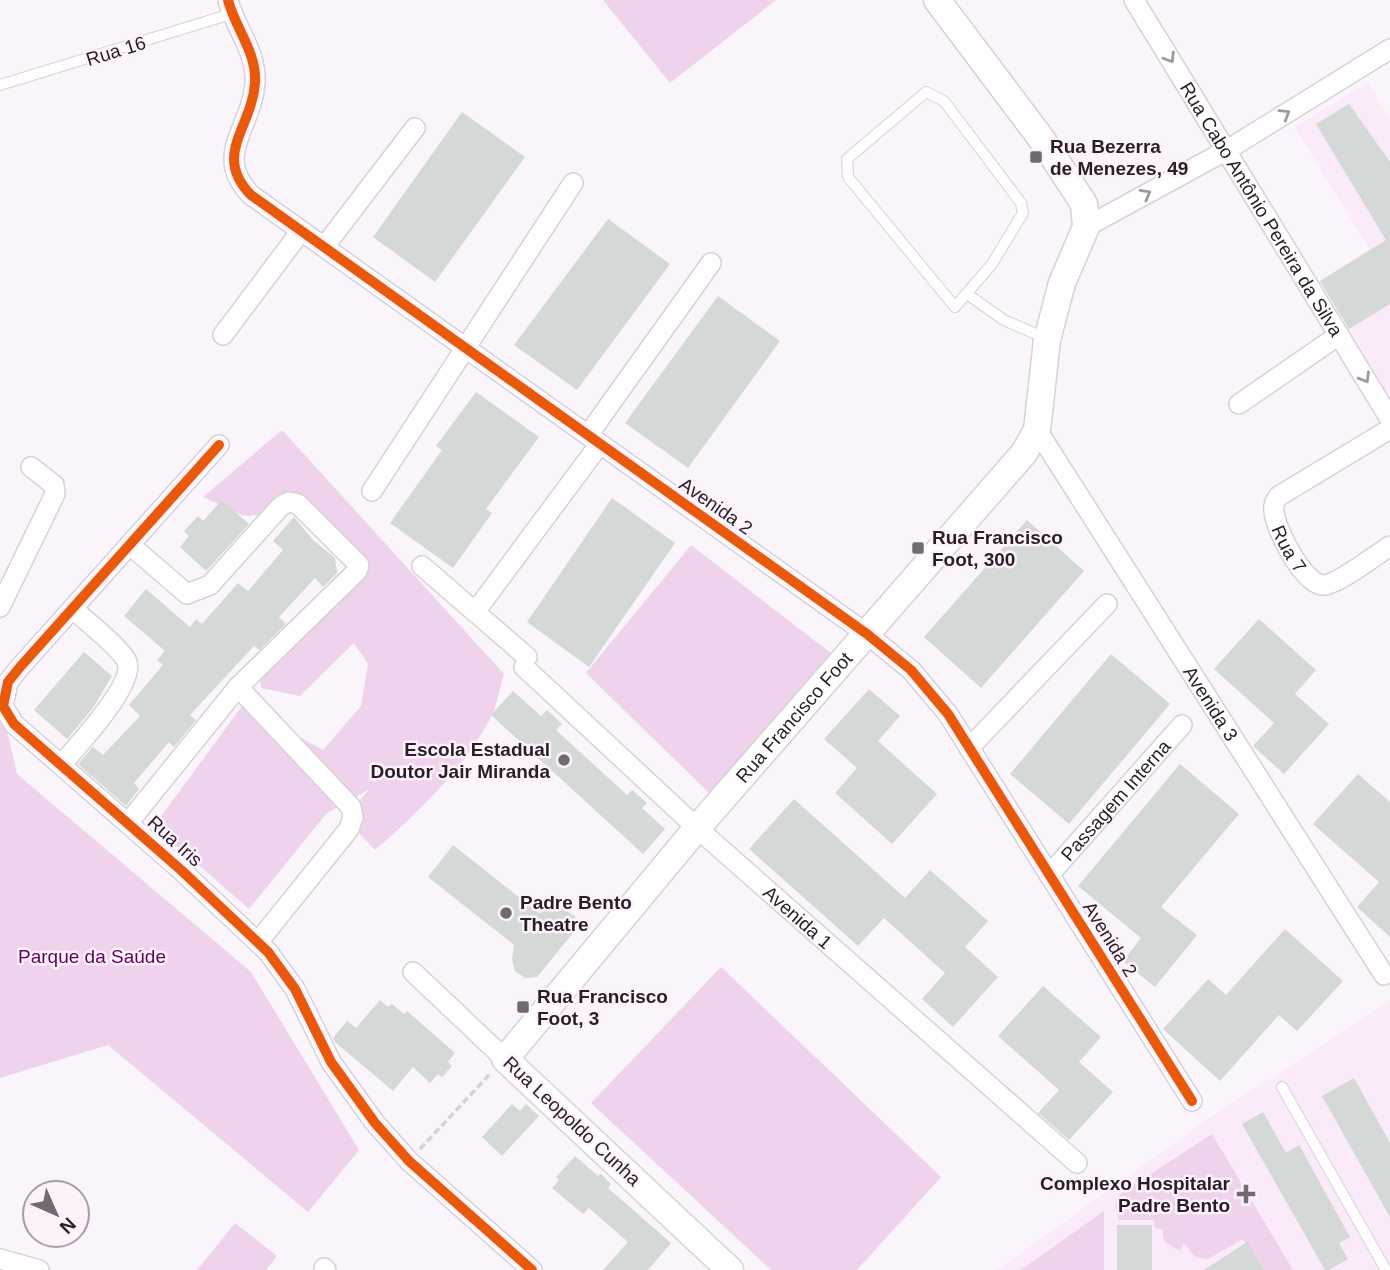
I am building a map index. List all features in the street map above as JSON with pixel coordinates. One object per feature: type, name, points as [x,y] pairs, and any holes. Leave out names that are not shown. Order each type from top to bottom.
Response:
[{"type":"street","points":[[937,0],[1043,141],[1084,204],[1086,227],[1227,150],[1390,49]]},
{"type":"street","name":"Rua Cabo Antônio Pereira da Silva","points":[[1134,0],[1390,419]]},
{"type":"street","name":"Avenida 2","points":[[230,7],[251,53],[255,83],[232,164],[237,180],[251,195],[867,634],[911,670],[948,714],[1192,1101]]},
{"type":"street","points":[[324,247],[415,128]]},
{"type":"street","points":[[372,491],[573,183]]},
{"type":"street","name":"Rua Francisco Foot","points":[[505,1059],[697,828],[1024,453],[1037,430],[1047,340],[1062,283],[1086,227]]},
{"type":"street","points":[[223,335],[301,230]]},
{"type":"street","points":[[475,612],[594,440],[711,263]]},
{"type":"street","points":[[1239,404],[1339,335]]},
{"type":"street","name":"Rua 7","points":[[1390,429],[1279,496],[1274,504],[1275,516],[1287,544],[1306,578],[1313,583],[1327,585],[1390,546]]},
{"type":"street","name":"Avenida 3","points":[[1037,430],[1384,975]]},
{"type":"street","name":"Rua Iris","points":[[219,445],[8,682],[2,704],[15,724],[258,942],[295,989],[331,1062],[352,1094],[409,1161],[532,1270]]},
{"type":"street","points":[[0,607],[55,494],[54,485],[31,467]]},
{"type":"street","points":[[128,823],[238,687],[357,571],[359,565],[357,559],[298,504],[289,502],[281,506],[210,584],[198,592],[187,594],[130,545]]},
{"type":"street","name":"Avenida 1","points":[[422,566],[475,612],[697,828],[1077,1163]]},
{"type":"street","points":[[969,748],[1107,604]]},
{"type":"street","points":[[61,765],[121,690],[128,674],[127,661],[73,609]]},
{"type":"street","points":[[238,687],[351,807],[353,817],[349,829],[258,942]]},
{"type":"street","name":"Passagem Interna","points":[[1049,874],[1182,725]]},
{"type":"street","name":"Rua Leopoldo Cunha","points":[[413,972],[730,1270]]},
{"type":"street","points":[[0,1259],[39,1270]]},
{"type":"lane","name":"Rua 16","points":[[0,85],[230,7]]},
{"type":"lane","points":[[926,92],[944,102],[1021,203],[1023,213],[1020,222],[992,264],[967,294],[955,307],[848,177],[845,168],[846,159],[926,92]]},
{"type":"lane","points":[[967,294],[1004,320],[1047,340]]},
{"type":"lane","points":[[1282,1087],[1386,1270]]},
{"type":"path","points":[[409,1161],[505,1059]]},
{"type":"shaded area","points":[[1368,83],[1390,119],[1390,391],[1386,391],[1319,281],[1370,250],[1295,127]]},
{"type":"shaded area","name":"Complexo Hospitalar Padre Bento","points":[[1390,1001],[1390,1270],[997,1270],[1208,1119]]},
{"type":"green space","points":[[603,0],[776,0],[670,83]]},
{"type":"green space","points":[[282,430],[504,674],[494,710],[478,739],[452,774],[407,821],[375,850],[344,817],[370,789],[327,813],[249,909],[154,826],[242,706],[323,750],[361,706],[368,664],[354,643],[300,696],[261,688],[260,680],[354,570],[295,512],[244,516],[203,497]]},
{"type":"green space","points":[[691,545],[832,654],[710,794],[586,673]]},
{"type":"green space","name":"Parque da Saúde","points":[[0,699],[17,774],[251,972],[359,1150],[308,1212],[108,1045],[0,1078]]},
{"type":"green space","points":[[721,967],[941,1177],[857,1270],[771,1270],[591,1103]]},
{"type":"green space","points":[[1212,1134],[1293,1270],[1264,1270],[1243,1239],[1208,1259],[1195,1257],[1184,1243],[1180,1251],[1164,1241],[1162,1229],[1155,1228],[1154,1220],[1119,1220],[1115,1206],[1120,1194]]},
{"type":"green space","points":[[1104,1211],[1104,1270],[1021,1270]]},
{"type":"green space","points":[[235,1223],[277,1256],[266,1270],[197,1270]]},
{"type":"building","points":[[1349,104],[1390,162],[1390,304],[1349,329],[1320,281],[1386,240],[1316,124]]},
{"type":"building","points":[[462,112],[525,157],[435,282],[373,237]]},
{"type":"building","points":[[608,219],[670,264],[577,390],[514,345]]},
{"type":"building","points":[[718,296],[780,341],[688,468],[625,423]]},
{"type":"building","points":[[476,392],[539,437],[486,509],[492,513],[453,568],[390,523],[442,450],[436,446]]},
{"type":"building","points":[[612,498],[675,543],[589,667],[527,622]]},
{"type":"building","points":[[222,500],[249,524],[206,571],[180,547],[189,536],[184,531],[198,516],[203,521]]},
{"type":"building","points":[[294,517],[313,540],[335,558],[337,573],[323,587],[315,578],[279,617],[286,624],[259,650],[254,646],[190,715],[196,720],[174,747],[169,742],[134,783],[139,789],[126,806],[78,764],[93,747],[103,755],[140,716],[129,705],[163,665],[157,660],[165,651],[124,616],[146,589],[190,627],[196,619],[202,624],[238,583],[248,591],[283,550],[273,541]]},
{"type":"building","points":[[1027,520],[1084,571],[981,688],[924,637]]},
{"type":"building","points":[[1259,619],[1316,670],[1295,694],[1329,724],[1284,774],[1253,746],[1274,723],[1214,669]]},
{"type":"building","points":[[84,652],[112,676],[93,708],[67,739],[34,710]]},
{"type":"building","points":[[1111,654],[1170,704],[1069,824],[1010,774]]},
{"type":"building","points":[[869,689],[900,716],[878,741],[937,794],[892,844],[835,793],[857,768],[824,739]]},
{"type":"building","name":"Escola Estadual Doutor Jair Miranda","points":[[513,691],[541,716],[547,710],[562,724],[556,730],[627,795],[632,790],[647,803],[642,808],[665,829],[643,854],[491,715]]},
{"type":"building","points":[[1180,764],[1239,814],[1161,907],[1197,935],[1155,987],[1123,961],[1141,938],[1078,886]]},
{"type":"building","points":[[1358,774],[1390,802],[1390,937],[1357,907],[1379,882],[1313,824]]},
{"type":"building","points":[[794,799],[905,898],[930,870],[988,921],[965,947],[998,977],[953,1027],[922,999],[945,973],[884,918],[858,946],[749,849]]},
{"type":"building","name":"Padre Bento Theatre","points":[[453,845],[539,913],[560,907],[575,916],[577,928],[537,977],[525,978],[515,971],[512,960],[514,945],[428,877]]},
{"type":"building","points":[[1285,929],[1343,981],[1297,1031],[1279,1015],[1220,1081],[1163,1029],[1208,979],[1226,995]]},
{"type":"building","points":[[1043,986],[1101,1037],[1079,1062],[1113,1092],[1069,1140],[1038,1113],[1059,1090],[998,1036]]},
{"type":"building","points":[[380,1000],[388,1007],[392,1004],[404,1014],[407,1011],[455,1053],[448,1062],[452,1066],[442,1077],[438,1074],[430,1083],[413,1067],[393,1091],[335,1042],[333,1038],[347,1021],[356,1028]]},
{"type":"building","points":[[1354,1078],[1390,1143],[1390,1217],[1322,1096]]},
{"type":"building","points":[[512,1104],[520,1111],[526,1104],[539,1116],[502,1156],[482,1137]]},
{"type":"building","points":[[1263,1112],[1286,1153],[1299,1145],[1350,1237],[1339,1243],[1348,1259],[1329,1270],[1325,1270],[1242,1124]]},
{"type":"building","points":[[575,1156],[598,1176],[601,1174],[611,1184],[608,1188],[671,1243],[648,1270],[603,1270],[628,1242],[589,1208],[583,1214],[552,1188],[559,1180],[556,1177]]},
{"type":"building","points":[[1117,1225],[1152,1225],[1152,1270],[1117,1270]]},
{"type":"building","points":[[1247,1242],[1264,1270],[1204,1270]]},
{"type":"cycle path","points":[[228,0],[249,50],[255,72],[252,99],[234,154],[240,181],[251,195],[867,634],[911,670],[948,714],[1192,1101]]},
{"type":"cycle path","points":[[219,445],[20,667],[8,682],[3,706],[14,724],[181,870],[268,952],[295,989],[331,1062],[375,1123],[409,1161],[532,1270]]},
{"type":"place","name":"Rua Bezerra de Menezes, 49","points":[[1036,157]]},
{"type":"place","name":"Rua Francisco Foot, 300","points":[[918,548]]},
{"type":"place","name":"Escola Estadual Doutor Jair Miranda","points":[[564,760]]},
{"type":"place","name":"Padre Bento Theatre","points":[[506,913]]},
{"type":"place","name":"Rua Francisco Foot, 3","points":[[523,1007]]},
{"type":"place","name":"Complexo Hospitalar Padre Bento","points":[[1246,1194]]}]
